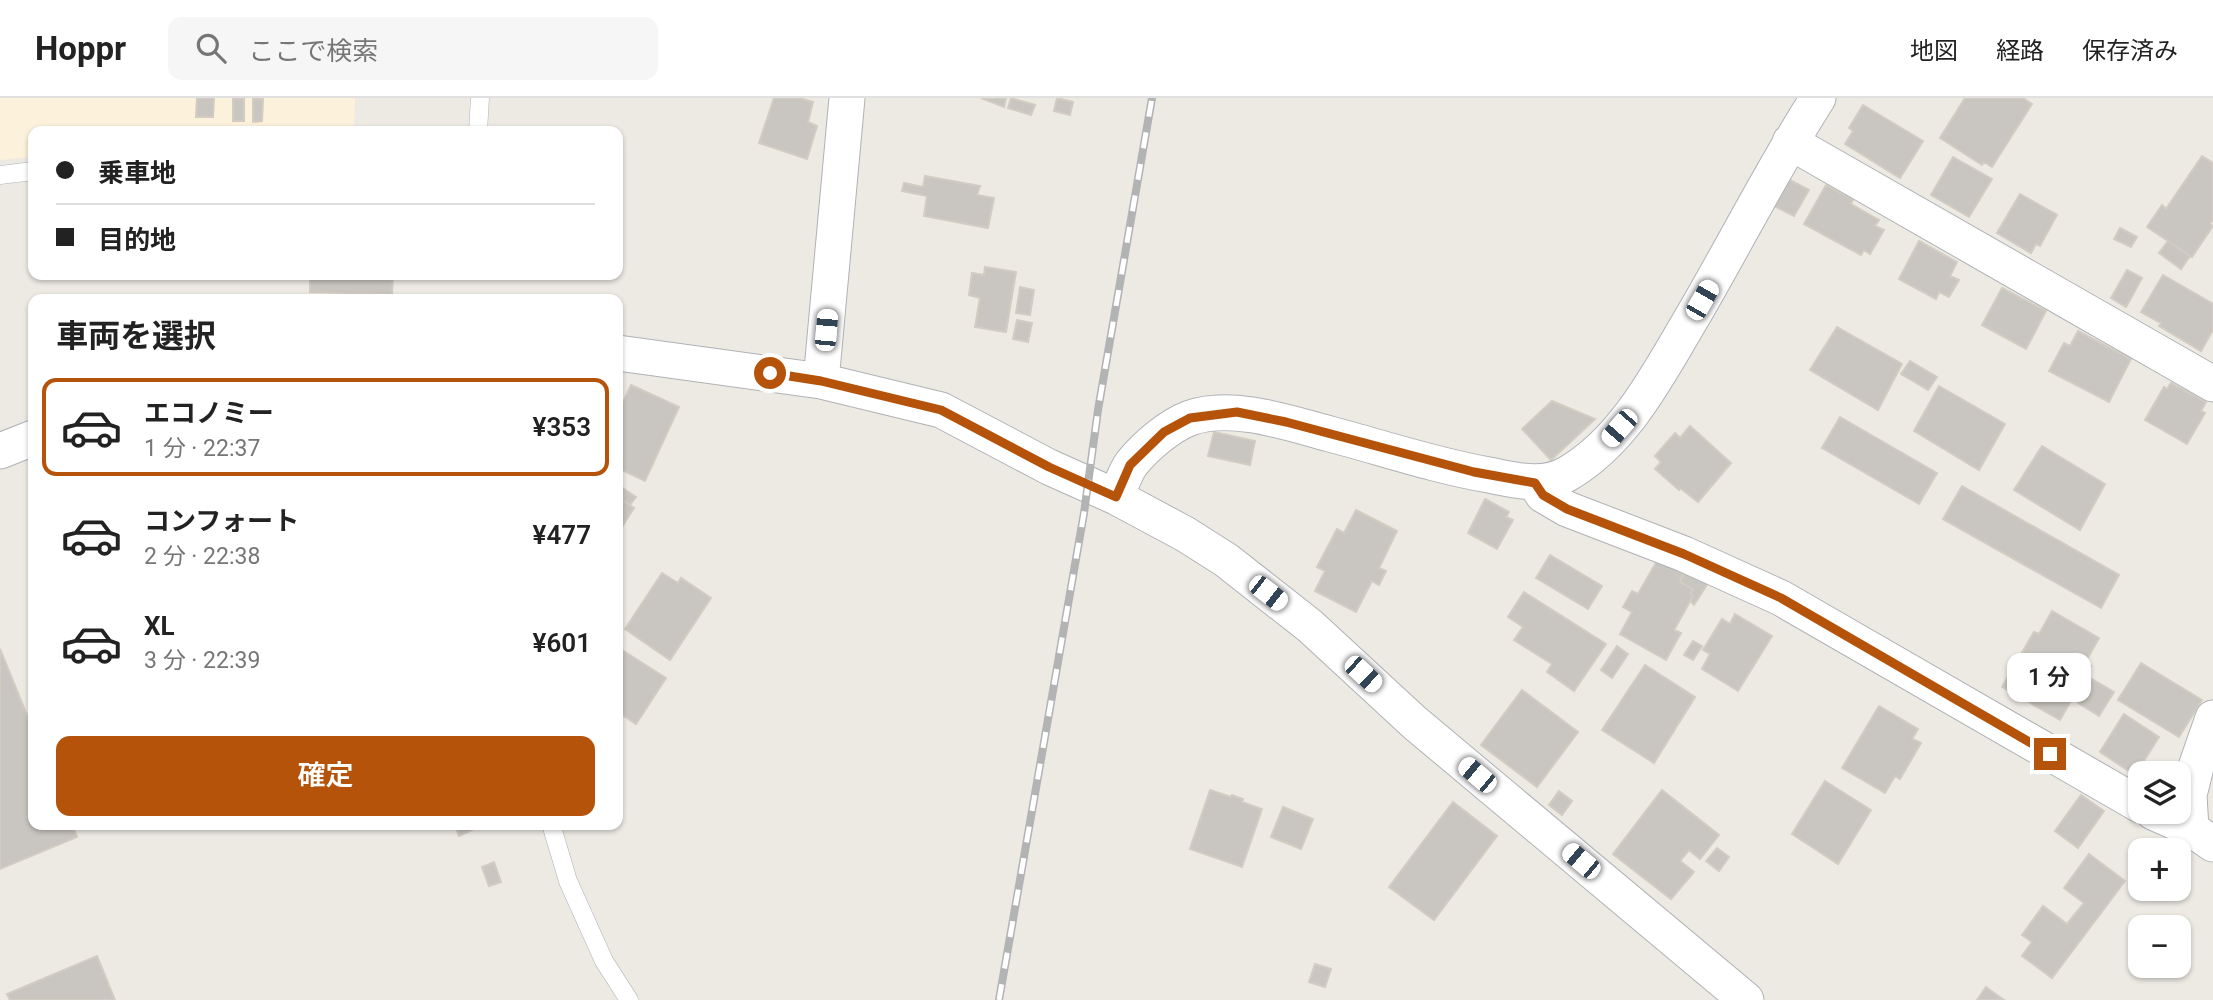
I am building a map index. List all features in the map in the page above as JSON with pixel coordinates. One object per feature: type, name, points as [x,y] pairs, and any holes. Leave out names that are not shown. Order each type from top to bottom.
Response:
[{"type":"street","points":[[821,381],[847,98]]},
{"type":"street","points":[[1116,497],[1130,465],[1164,432],[1190,418],[1237,412],[1286,422],[1474,472],[1535,483],[1564,476],[1586,461],[1630,415],[1692,316],[1790,142],[1818,98]]},
{"type":"street","points":[[1790,142],[2213,384]]},
{"type":"street","points":[[623,354],[821,381],[941,410],[1185,534],[1226,560],[1310,626],[1415,723],[1746,1000]]},
{"type":"street","points":[[0,451],[28,440]]},
{"type":"street","points":[[1535,483],[1543,495],[1567,509],[1684,554],[1781,598],[2128,798]]},
{"type":"street","points":[[2202,836],[2189,795],[2213,718]]},
{"type":"street","points":[[2178,824],[2202,836]]},
{"type":"lane","points":[[478,126],[480,98]]},
{"type":"lane","points":[[0,175],[28,172]]},
{"type":"lane","points":[[553,830],[568,881],[604,961],[629,1000]]},
{"type":"shaded area","points":[[0,98],[355,98],[354,126],[28,126],[28,157],[0,160]]},
{"type":"building","points":[[197,98],[214,98],[213,117],[196,117]]},
{"type":"building","points":[[244,98],[244,121],[233,121],[233,99]]},
{"type":"building","points":[[774,98],[799,98],[813,102],[808,122],[817,126],[807,159],[759,143]]},
{"type":"building","points":[[981,98],[1006,98],[1004,107]]},
{"type":"building","points":[[1011,98],[1035,105],[1031,115],[1008,108]]},
{"type":"building","points":[[1057,98],[1073,102],[1070,115],[1054,111]]},
{"type":"building","points":[[1965,98],[2023,98],[2032,104],[1992,167],[1984,162],[1982,165],[1940,138]]},
{"type":"building","points":[[253,99],[263,99],[262,121],[253,122]]},
{"type":"building","points":[[1863,105],[1923,141],[1900,178],[1845,144],[1853,131],[1849,128]]},
{"type":"building","points":[[2202,156],[2213,163],[2213,220],[2210,224],[2213,226],[2192,257],[2147,227],[2162,205],[2166,209]]},
{"type":"building","points":[[1953,157],[1992,179],[1969,217],[1931,195]]},
{"type":"building","points":[[925,176],[980,186],[977,195],[994,198],[988,228],[924,216],[927,196],[902,191],[904,183],[923,187]]},
{"type":"building","points":[[1788,179],[1809,190],[1794,216],[1774,206]]},
{"type":"building","points":[[1826,185],[1853,200],[1851,204],[1879,220],[1875,226],[1884,230],[1870,254],[1864,250],[1861,255],[1804,224]]},
{"type":"building","points":[[2020,194],[2057,215],[2040,246],[2036,244],[2031,253],[1997,233]]},
{"type":"building","points":[[2120,228],[2137,237],[2131,247],[2114,239]]},
{"type":"building","points":[[1919,241],[1957,262],[1950,276],[1959,280],[1949,297],[1939,292],[1936,299],[1899,279]]},
{"type":"building","points":[[2168,241],[2190,256],[2181,269],[2159,253]]},
{"type":"building","points":[[985,267],[1016,272],[1006,332],[975,327],[980,298],[969,295],[972,273],[984,275]]},
{"type":"building","points":[[2127,270],[2142,278],[2126,307],[2111,298]]},
{"type":"building","points":[[2163,275],[2213,304],[2213,330],[2201,351],[2141,312]]},
{"type":"building","points":[[310,280],[393,280],[392,294],[310,292]]},
{"type":"building","points":[[1020,287],[1034,290],[1030,315],[1016,313]]},
{"type":"building","points":[[2002,288],[2046,311],[2026,349],[1982,325]]},
{"type":"building","points":[[1017,320],[1032,323],[1028,342],[1013,339]]},
{"type":"building","points":[[1837,327],[1902,364],[1878,410],[1810,370]]},
{"type":"building","points":[[2078,331],[2131,359],[2109,402],[2049,371],[2064,343],[2070,346]]},
{"type":"building","points":[[1910,361],[1937,377],[1928,390],[1901,374]]},
{"type":"building","points":[[2171,383],[2206,402],[2201,411],[2205,413],[2187,444],[2145,420],[2164,387],[2167,389]]},
{"type":"building","points":[[631,385],[679,407],[645,481],[623,470],[623,402]]},
{"type":"building","points":[[1939,386],[2005,424],[1979,470],[1914,431]]},
{"type":"building","points":[[1552,401],[1595,419],[1551,460],[1522,429]]},
{"type":"building","points":[[1840,417],[1937,473],[1919,504],[1822,448]]},
{"type":"building","points":[[1690,426],[1731,463],[1698,502],[1655,469],[1661,462],[1655,456],[1675,433],[1680,438]]},
{"type":"building","points":[[1214,432],[1255,441],[1250,465],[1208,456]]},
{"type":"building","points":[[2042,446],[2105,484],[2080,530],[2014,490]]},
{"type":"building","points":[[1962,486],[2119,575],[2101,608],[1943,519]]},
{"type":"building","points":[[623,488],[636,497],[630,505],[623,500]]},
{"type":"building","points":[[1485,499],[1509,512],[1506,517],[1513,520],[1497,549],[1468,533]]},
{"type":"building","points":[[623,500],[634,508],[623,525]]},
{"type":"building","points":[[1356,510],[1397,531],[1379,568],[1386,571],[1379,585],[1372,581],[1356,612],[1315,591],[1325,571],[1317,567],[1337,529],[1344,533]]},
{"type":"building","points":[[1550,555],[1602,586],[1588,609],[1536,578]]},
{"type":"building","points":[[1658,559],[1684,574],[1680,582],[1693,589],[1690,594],[1693,596],[1674,630],[1681,633],[1666,660],[1620,634],[1632,612],[1623,607],[1632,591],[1638,594]]},
{"type":"building","points":[[1684,570],[1708,583],[1694,605],[1690,601],[1693,589],[1680,582]]},
{"type":"building","points":[[662,573],[678,583],[681,578],[711,598],[670,660],[625,629]]},
{"type":"building","points":[[1524,592],[1606,644],[1574,691],[1547,672],[1552,664],[1514,640],[1523,627],[1508,617]]},
{"type":"building","points":[[2052,611],[2099,638],[2085,663],[2091,666],[2060,720],[2002,687],[2034,632],[2039,634]]},
{"type":"building","points":[[1735,614],[1772,636],[1738,691],[1702,669],[1710,654],[1703,650],[1722,619],[1730,624]]},
{"type":"building","points":[[1693,641],[1702,646],[1693,660],[1684,655]]},
{"type":"building","points":[[1617,646],[1628,654],[1612,678],[1601,670]]},
{"type":"building","points":[[0,649],[28,718],[28,830],[74,830],[77,837],[0,869]]},
{"type":"building","points":[[623,651],[666,678],[636,724],[623,715]]},
{"type":"building","points":[[2141,663],[2202,700],[2179,737],[2118,700]]},
{"type":"building","points":[[1645,665],[1695,697],[1654,763],[1602,730]]},
{"type":"building","points":[[2092,679],[2114,692],[2099,716],[2078,703]]},
{"type":"building","points":[[1522,690],[1578,732],[1537,787],[1481,745]]},
{"type":"building","points":[[1879,706],[1918,729],[1912,739],[1921,743],[1900,779],[1895,776],[1885,793],[1842,768]]},
{"type":"building","points":[[2124,714],[2159,737],[2144,761],[2128,761],[2128,770],[2100,752]]},
{"type":"building","points":[[1825,781],[1871,810],[1838,864],[1792,834]]},
{"type":"building","points":[[1210,790],[1243,799],[1242,802],[1262,809],[1242,867],[1190,849]]},
{"type":"building","points":[[1662,790],[1719,835],[1700,859],[1689,850],[1680,861],[1694,872],[1671,899],[1613,854]]},
{"type":"building","points":[[1559,791],[1572,801],[1562,815],[1549,805]]},
{"type":"building","points":[[2081,795],[2104,811],[2078,848],[2055,831]]},
{"type":"building","points":[[1453,802],[1497,836],[1434,920],[1389,887]]},
{"type":"building","points":[[1283,807],[1313,819],[1301,849],[1271,837]]},
{"type":"building","points":[[457,830],[472,830],[459,836]]},
{"type":"building","points":[[1717,848],[1729,857],[1719,871],[1706,861]]},
{"type":"building","points":[[2089,854],[2125,881],[2052,978],[2022,956],[2032,942],[2022,935],[2043,906],[2067,924],[2084,903],[2064,888]]},
{"type":"building","points":[[494,862],[501,882],[489,886],[482,867]]},
{"type":"building","points":[[97,956],[115,1000],[10,1000],[7,994]]},
{"type":"building","points":[[1315,964],[1331,969],[1325,987],[1309,982]]},
{"type":"building","points":[[1986,987],[2004,1000],[1977,1000]]},
{"type":"railway","points":[[999,1000],[1084,513],[1098,410],[1152,98]]},
{"type":"route","points":[[770,373],[821,381],[941,410],[1049,467],[1116,497],[1130,465],[1164,432],[1190,418],[1237,412],[1286,422],[1474,472],[1535,483],[1543,495],[1567,509],[1684,554],[1781,598],[2050,754]]}]
